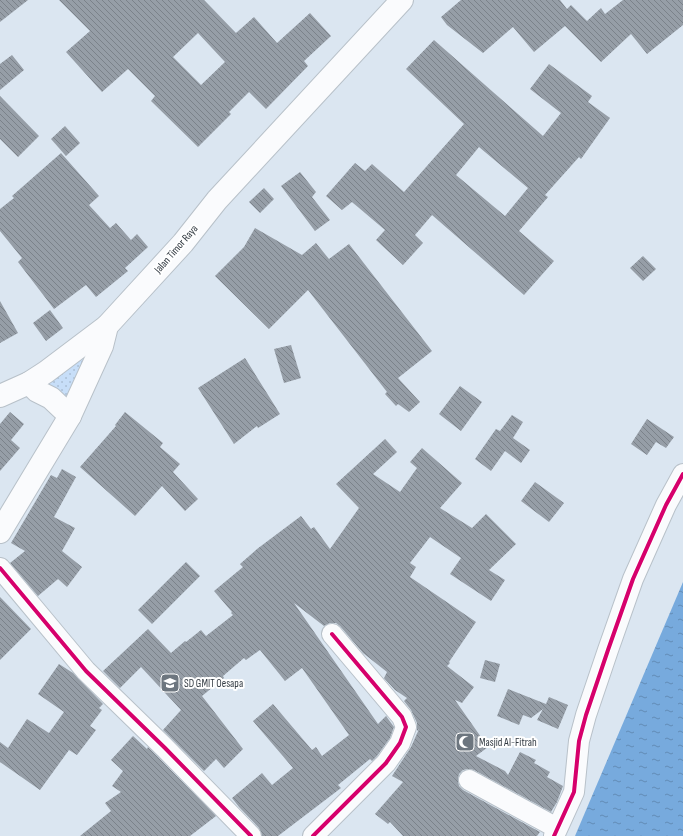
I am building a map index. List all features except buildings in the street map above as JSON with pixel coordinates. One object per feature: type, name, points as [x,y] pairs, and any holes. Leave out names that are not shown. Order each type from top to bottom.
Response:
[{"type":"main road","name":"Jalan Timor Raya","points":[[0,532],[70,416],[102,346],[107,326],[183,244],[216,200],[402,0]]},
{"type":"main road","points":[[0,396],[29,383],[52,368],[107,326]]},
{"type":"main road","points":[[29,383],[37,391],[51,398],[70,416]]},
{"type":"street","points":[[469,780],[556,832],[574,792],[581,734],[608,650],[636,573],[666,505],[683,474]]},
{"type":"street","points":[[0,568],[86,671],[170,753],[251,836]]},
{"type":"street","points":[[313,836],[386,763],[400,743],[406,727],[402,717],[332,634]]},
{"type":"shaded area","points":[[108,332],[54,415],[31,390]]},
{"type":"water","points":[[683,582],[683,836],[575,836]]},
{"type":"cycle path","points":[[554,836],[574,792],[579,741],[586,715],[633,579],[666,505],[683,474]]},
{"type":"cycle path","points":[[0,568],[86,671],[165,748],[251,836]]},
{"type":"cycle path","points":[[313,836],[386,763],[400,743],[406,727],[402,717],[332,634]]},
{"type":"place","name":"SD GMIT Oesapa","points":[[170,683]]},
{"type":"place","name":"Masjid Al-Fitrah","points":[[465,742]]}]
